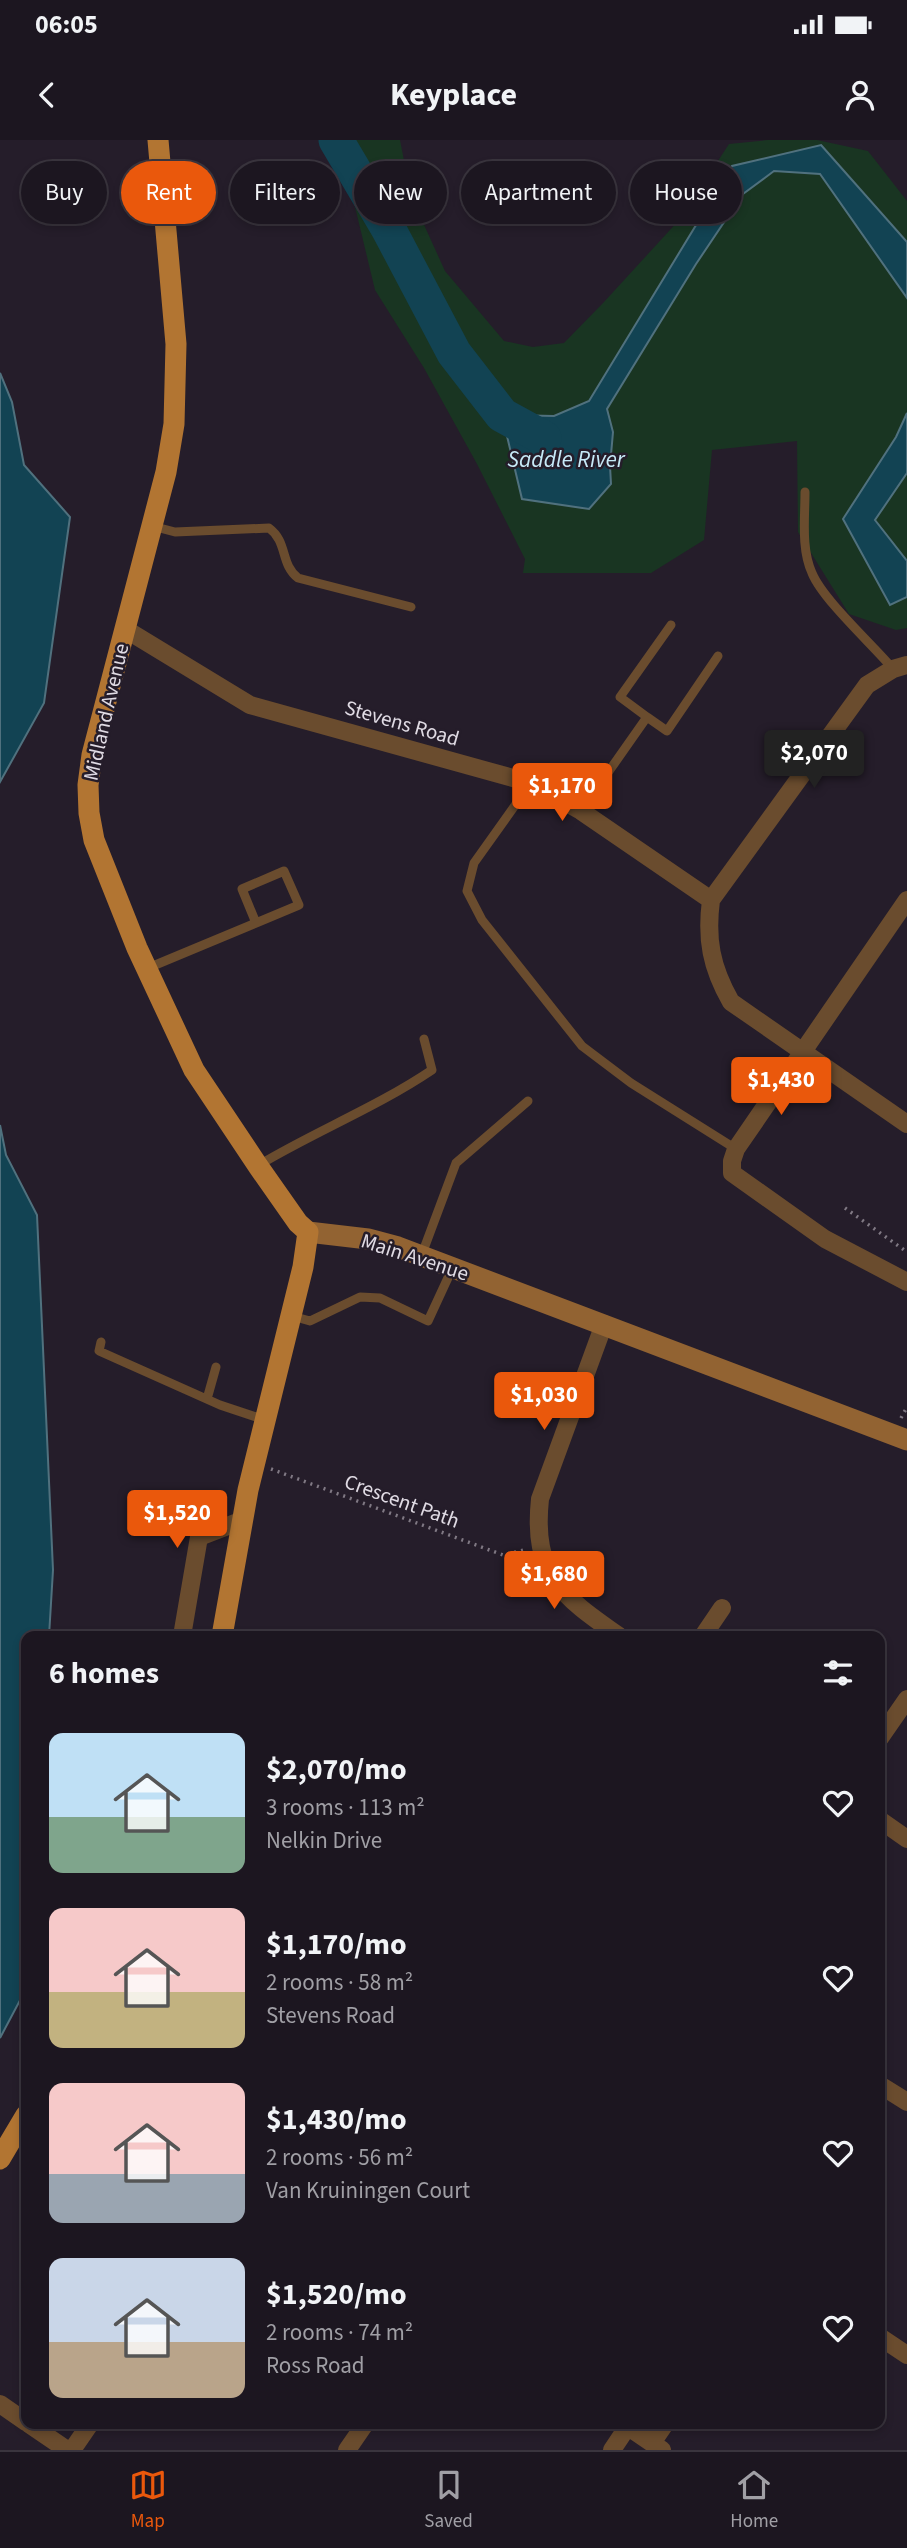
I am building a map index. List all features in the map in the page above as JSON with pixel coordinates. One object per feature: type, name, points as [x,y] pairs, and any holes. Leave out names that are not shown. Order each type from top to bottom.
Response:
[{"type":"main road","name":"Midland Avenue","points":[[158,140],[176,344],[174,424],[166,472],[92,755],[88,785],[89,813],[94,840],[146,969],[194,1070],[298,1223],[308,1232]]},
{"type":"main road","points":[[223,1631],[254,1463],[292,1316],[308,1232]]},
{"type":"main road","points":[[0,2159],[21,2123]]},
{"type":"street","name":"Stevens Road","points":[[125,629],[250,705],[531,783],[581,811],[711,900]]},
{"type":"street","points":[[900,667],[867,685],[711,900],[708,923],[717,978],[731,1002],[907,1124]]},
{"type":"street","points":[[907,900],[736,1149],[732,1173],[825,1239],[907,1282]]},
{"type":"street","name":"Main Avenue","points":[[308,1232],[368,1239],[421,1256],[907,1440]]},
{"type":"street","points":[[604,1324],[540,1499],[537,1524],[540,1547],[548,1570],[561,1591],[575,1606],[612,1631]]},
{"type":"street","points":[[183,1631],[199,1537],[243,1520]]},
{"type":"street","points":[[706,1631],[722,1608]]},
{"type":"street","points":[[885,1731],[907,1699]]},
{"type":"street","points":[[885,1824],[907,1839]]},
{"type":"street","points":[[885,2088],[907,2102]]},
{"type":"street","points":[[885,2340],[907,2355]]},
{"type":"street","points":[[0,2404],[21,2419]]},
{"type":"street","points":[[36,2429],[69,2450],[86,2429]]},
{"type":"street","points":[[347,2450],[362,2429]]},
{"type":"street","points":[[612,2450],[624,2429]]},
{"type":"street","points":[[632,2429],[657,2446],[663,2429]]},
{"type":"lane","points":[[805,492],[806,550],[812,574],[826,594],[900,667]]},
{"type":"lane","points":[[152,526],[174,532],[269,528],[277,534],[286,562],[298,578],[411,607]]},
{"type":"lane","points":[[671,625],[620,697],[667,731],[718,656]]},
{"type":"lane","points":[[581,811],[647,717]]},
{"type":"lane","points":[[531,783],[474,863],[467,891],[482,920],[582,1046],[631,1083],[736,1149]]},
{"type":"lane","points":[[146,969],[256,923],[299,905],[284,872],[242,889],[256,923]]},
{"type":"lane","points":[[258,1166],[300,1140],[377,1104],[432,1070],[424,1039]]},
{"type":"lane","points":[[421,1256],[456,1163],[528,1101]]},
{"type":"lane","points":[[292,1316],[310,1321],[360,1297],[380,1298],[428,1321],[452,1267]]},
{"type":"lane","points":[[101,1342],[99,1351],[207,1399],[265,1420]]},
{"type":"lane","points":[[207,1399],[216,1367]]},
{"type":"path","points":[[845,1208],[907,1252]]},
{"type":"path","points":[[901,1418],[907,1407]]},
{"type":"path","name":"Crescent Path","points":[[254,1463],[503,1555],[540,1547]]},
{"type":"green space","points":[[320,140],[400,140],[404,161],[354,161],[354,203],[339,161]]},
{"type":"green space","points":[[768,140],[817,140],[868,151],[907,201],[907,242],[821,146],[742,164],[742,161],[718,161],[729,144]]},
{"type":"green space","points":[[774,171],[820,174],[907,298],[907,413],[896,436],[843,519],[889,605],[907,597],[907,628],[896,630],[849,614],[798,532],[797,441],[712,450],[704,540],[651,573],[523,573],[525,559],[477,464],[424,368],[375,290],[359,224],[424,224],[445,271],[504,341],[533,347],[564,343],[675,224],[697,224],[589,401],[554,416],[502,415],[611,484],[613,432],[607,409],[722,224],[742,224],[742,194]]},
{"type":"green space","points":[[907,473],[907,561],[875,520]]},
{"type":"water","name":"Saddle River","points":[[821,145],[907,242],[907,298],[820,174],[774,171],[742,195],[742,164]]},
{"type":"water","name":"Saddle River","points":[[697,224],[723,224],[607,409],[613,432],[611,484],[589,509],[522,499],[502,415],[554,416],[589,401]]},
{"type":"water","points":[[0,373],[12,402],[24,465],[70,517],[44,703],[0,782]]},
{"type":"water","points":[[907,413],[907,473],[875,520],[907,561],[907,597],[890,605],[843,519],[896,437]]},
{"type":"water","points":[[0,1125],[6,1155],[37,1215],[53,1570],[49,1631],[21,1631],[21,1998],[0,2038]]},
{"type":"waterway","name":"Saddle River","points":[[336,140],[388,228],[454,353],[502,415],[544,438]]}]
